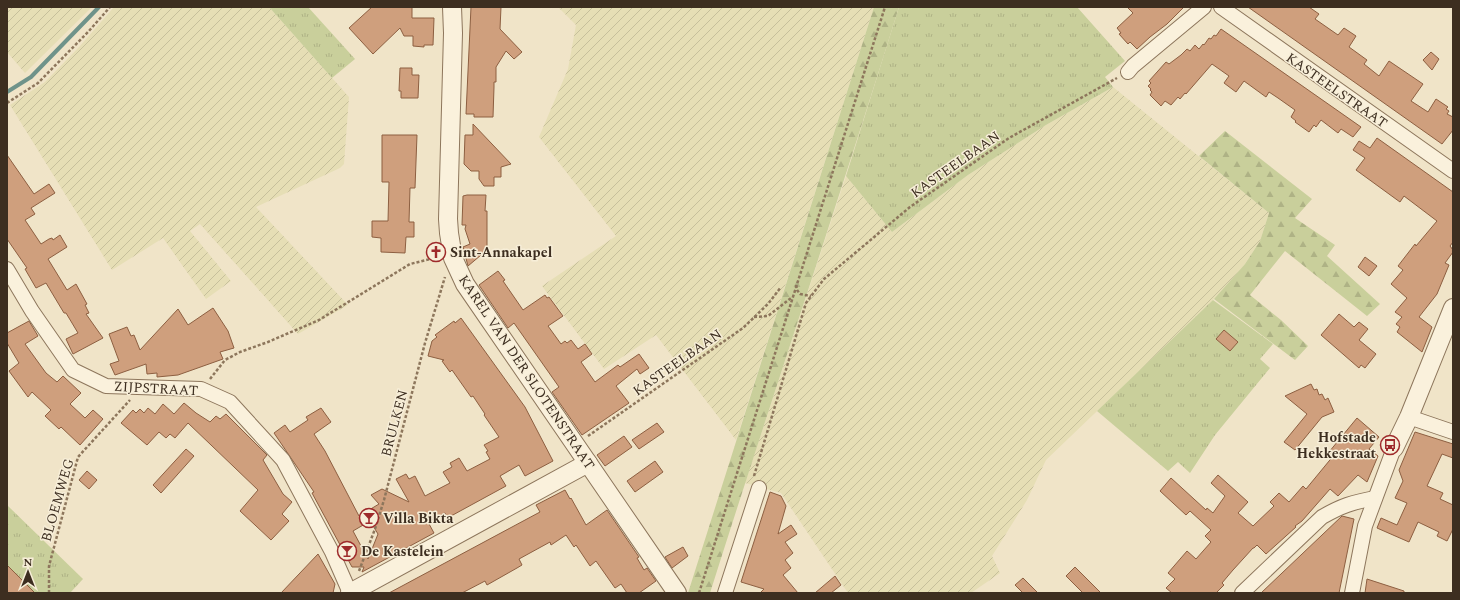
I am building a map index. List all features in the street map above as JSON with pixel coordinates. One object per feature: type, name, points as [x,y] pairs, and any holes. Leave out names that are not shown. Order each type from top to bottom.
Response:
[{"type":"street","name":"KAREL VAN DER SLOTENSTRAAT","points":[[452,7],[453,33],[448,219],[453,255],[466,284],[677,593]]},
{"type":"street","points":[[1128,72],[1133,66],[1204,7]]},
{"type":"street","name":"KASTEELSTRAAT","points":[[1220,7],[1453,172]]},
{"type":"street","name":"ZIJPSTRAAT","points":[[7,269],[32,311],[73,370],[106,386],[201,389],[230,402],[283,460],[332,552],[350,593]]},
{"type":"street","points":[[1352,593],[1365,526],[1394,448],[1453,308]]},
{"type":"street","points":[[1408,417],[1453,432]]},
{"type":"street","points":[[350,593],[588,463]]},
{"type":"street","points":[[725,593],[759,488]]},
{"type":"street","points":[[1242,593],[1322,517],[1353,502],[1375,498]]},
{"type":"path","points":[[7,103],[38,82],[88,32],[110,7]]},
{"type":"path","points":[[699,593],[885,7]]},
{"type":"path","name":"KASTEELBAAN","points":[[759,488],[754,478],[806,303],[824,279],[910,207],[1009,138],[1128,72]]},
{"type":"path","points":[[201,389],[225,360],[240,352],[268,342],[319,320],[410,264],[453,255]]},
{"type":"path","name":"BRULKEN","points":[[359,572],[384,500],[425,343],[441,287],[453,255]]},
{"type":"path","points":[[796,284],[797,290],[800,294],[811,296]]},
{"type":"path","name":"KASTEELBAAN","points":[[576,444],[743,328],[768,304],[781,287]]},
{"type":"path","points":[[754,317],[768,316],[792,298]]},
{"type":"path","name":"BLOEMWEG","points":[[49,593],[49,566],[78,457],[129,402],[140,387]]},
{"type":"shaded area","points":[[7,7],[92,7],[25,73],[7,52]]},
{"type":"shaded area","points":[[114,7],[269,7],[349,97],[344,164],[340,168],[256,207],[348,305],[298,334],[200,224],[190,231],[231,281],[206,299],[163,238],[112,270],[10,105],[45,82],[80,46]]},
{"type":"shaded area","points":[[558,7],[874,7],[736,440],[656,335],[604,369],[542,286],[616,236],[539,137],[568,69],[576,25]]},
{"type":"shaded area","points":[[1113,87],[1269,213],[1260,241],[1245,264],[1214,299],[1046,460],[1027,500],[992,556],[1000,573],[971,593],[848,593],[781,493],[745,483],[846,176],[892,232],[968,175],[1046,125]]},
{"type":"green space","points":[[269,7],[308,7],[355,59],[332,78]]},
{"type":"green space","points":[[874,7],[899,7],[710,593],[688,593]]},
{"type":"green space","points":[[899,7],[1077,7],[1125,61],[1105,77],[1113,87],[1046,125],[968,175],[892,232],[846,176]]},
{"type":"green space","points":[[1225,131],[1312,199],[1295,218],[1335,245],[1327,256],[1380,304],[1367,316],[1285,251],[1250,295],[1281,320],[1308,346],[1295,360],[1214,299],[1245,264],[1260,241],[1269,213],[1199,156]]},
{"type":"green space","points":[[1213,300],[1273,344],[1260,359],[1270,368],[1215,435],[1190,473],[1178,462],[1168,471],[1097,411]]},
{"type":"green space","points":[[7,505],[83,579],[70,593],[31,593],[7,569]]},
{"type":"building","points":[[372,7],[412,7],[412,18],[434,18],[433,45],[424,45],[424,47],[413,46],[413,36],[404,36],[400,28],[373,54],[349,28]]},
{"type":"building","points":[[471,7],[501,7],[500,29],[522,52],[514,59],[506,51],[496,67],[493,117],[474,117],[474,114],[466,114]]},
{"type":"building","points":[[1127,7],[1184,7],[1167,24],[1137,49],[1130,42],[1128,44],[1119,34],[1121,33],[1117,28],[1133,13]]},
{"type":"building","points":[[1248,7],[1309,7],[1319,14],[1315,19],[1338,35],[1344,28],[1356,36],[1349,47],[1367,60],[1364,64],[1379,76],[1389,61],[1423,84],[1411,101],[1428,112],[1436,99],[1448,107],[1446,109],[1449,111],[1447,114],[1453,117],[1453,130],[1442,144]]},
{"type":"building","points":[[1221,29],[1361,127],[1353,137],[1341,129],[1338,133],[1321,120],[1316,127],[1314,125],[1309,132],[1295,122],[1296,121],[1291,117],[1295,110],[1278,98],[1269,92],[1266,97],[1244,81],[1236,92],[1224,83],[1229,76],[1212,64],[1180,99],[1178,97],[1171,105],[1165,101],[1161,106],[1150,95],[1152,92],[1148,86],[1151,83],[1149,81],[1166,62],[1169,64],[1187,49],[1190,51],[1195,45],[1199,49],[1209,38],[1211,39],[1214,35],[1216,36]]},
{"type":"building","points":[[1431,52],[1439,59],[1432,70],[1423,60]]},
{"type":"building","points":[[400,68],[412,68],[412,75],[419,75],[418,98],[401,98],[401,91],[399,91]]},
{"type":"building","points":[[473,124],[511,164],[501,167],[501,177],[494,177],[494,186],[484,186],[479,179],[479,171],[471,171],[464,164],[465,135],[473,135]]},
{"type":"building","points":[[382,135],[417,135],[415,188],[410,188],[409,222],[414,222],[414,237],[406,237],[405,253],[381,252],[381,238],[372,237],[372,221],[388,221],[389,182],[382,182]]},
{"type":"building","points":[[1377,138],[1453,192],[1453,242],[1450,246],[1453,252],[1445,263],[1449,265],[1437,294],[1419,317],[1432,327],[1422,352],[1397,332],[1400,327],[1396,324],[1402,317],[1395,312],[1407,298],[1391,284],[1403,270],[1398,266],[1415,244],[1416,246],[1437,221],[1404,196],[1400,202],[1356,170],[1365,158],[1353,150],[1359,141],[1370,148]]},
{"type":"building","points":[[7,155],[34,194],[49,184],[55,193],[31,208],[35,214],[25,220],[41,244],[52,238],[53,240],[60,235],[67,247],[48,259],[67,290],[76,284],[87,304],[85,305],[89,313],[86,314],[103,338],[73,354],[66,339],[78,333],[46,283],[36,288],[25,269],[27,268],[7,239]]},
{"type":"building","points":[[486,195],[485,211],[487,211],[487,250],[468,266],[463,247],[470,244],[465,229],[466,225],[462,225],[463,196]]},
{"type":"building","points":[[1365,257],[1377,266],[1369,276],[1358,267]]},
{"type":"building","points":[[498,271],[523,310],[545,295],[547,298],[549,297],[563,316],[548,326],[561,344],[565,341],[567,343],[571,340],[578,349],[585,344],[592,354],[581,362],[595,382],[618,365],[620,367],[639,354],[649,368],[640,374],[637,369],[616,386],[629,403],[582,435],[552,392],[559,387],[514,323],[508,328],[479,285]]},
{"type":"building","points":[[213,308],[228,331],[234,348],[220,352],[223,359],[178,375],[157,377],[157,373],[147,374],[146,364],[115,375],[110,364],[119,361],[109,334],[127,327],[131,336],[134,335],[140,350],[178,309],[188,325]]},
{"type":"building","points":[[1339,314],[1354,327],[1359,322],[1368,329],[1359,340],[1376,354],[1365,368],[1361,365],[1359,368],[1321,335]]},
{"type":"building","points":[[461,318],[525,407],[553,461],[525,476],[519,465],[500,476],[506,486],[451,516],[447,517],[445,513],[428,522],[434,533],[362,572],[364,567],[352,567],[312,493],[314,492],[274,433],[285,425],[290,432],[308,420],[306,417],[321,408],[331,422],[314,434],[325,451],[359,516],[379,504],[371,495],[382,489],[409,502],[396,479],[406,474],[409,479],[415,476],[425,496],[450,483],[443,472],[452,467],[450,463],[459,458],[467,471],[490,459],[486,452],[488,451],[484,445],[499,437],[473,396],[471,397],[452,370],[450,372],[442,361],[444,360],[428,356],[432,341],[437,337],[435,335],[454,321],[455,323]],"holes":[[[370,521],[378,534],[368,559],[353,531]]]},
{"type":"building","points":[[29,321],[38,336],[25,344],[46,373],[57,382],[63,376],[81,393],[70,404],[85,418],[93,410],[103,419],[80,445],[61,427],[59,429],[45,416],[51,410],[32,392],[28,397],[9,371],[19,363],[7,343],[7,333]]},
{"type":"building","points":[[1224,330],[1238,342],[1230,351],[1216,339]]},
{"type":"building","points":[[1311,384],[1314,390],[1317,389],[1319,395],[1322,394],[1325,400],[1328,398],[1334,412],[1322,417],[1295,450],[1284,442],[1307,414],[1285,396]]},
{"type":"building","points":[[184,403],[210,422],[216,416],[220,419],[226,414],[267,455],[263,460],[283,494],[292,502],[282,514],[289,521],[271,540],[240,511],[258,490],[188,423],[175,438],[170,434],[166,438],[159,432],[147,445],[121,423],[133,410],[136,413],[140,409],[144,413],[148,408],[155,414],[163,404],[174,414]]},
{"type":"building","points":[[1357,418],[1379,437],[1369,449],[1378,456],[1367,482],[1358,475],[1338,496],[1330,489],[1302,521],[1266,554],[1257,545],[1253,548],[1222,583],[1224,585],[1216,593],[1172,593],[1166,588],[1175,579],[1168,573],[1187,551],[1196,559],[1211,542],[1205,536],[1211,530],[1190,511],[1186,515],[1160,491],[1171,478],[1206,510],[1207,508],[1213,513],[1225,496],[1211,483],[1218,475],[1248,502],[1238,513],[1253,526],[1274,506],[1270,502],[1279,493],[1289,502],[1303,486],[1306,489],[1334,455],[1329,452]]},
{"type":"building","points":[[657,423],[664,432],[639,449],[632,440]]},
{"type":"building","points":[[1415,432],[1453,444],[1453,458],[1442,454],[1427,486],[1443,493],[1440,499],[1453,505],[1453,529],[1447,541],[1437,536],[1439,532],[1418,522],[1409,542],[1377,528],[1381,518],[1397,525],[1407,503],[1395,498],[1403,481],[1399,470]]},
{"type":"building","points":[[624,436],[632,447],[605,466],[597,455]]},
{"type":"building","points":[[186,449],[194,456],[161,493],[153,485]]},
{"type":"building","points":[[655,461],[663,472],[635,492],[627,481]]},
{"type":"building","points":[[87,471],[97,480],[89,489],[79,480]]},
{"type":"building","points":[[565,490],[586,525],[607,510],[639,557],[637,558],[644,570],[647,568],[656,581],[639,593],[627,593],[621,584],[615,588],[596,561],[590,566],[576,545],[574,547],[566,535],[551,545],[550,542],[519,559],[522,565],[487,585],[485,581],[462,593],[389,593],[540,512],[536,505]]},
{"type":"building","points":[[770,492],[781,496],[786,506],[778,534],[791,525],[797,534],[785,542],[793,553],[785,560],[791,568],[783,575],[798,593],[760,593],[764,589],[741,582]]},
{"type":"building","points":[[1342,516],[1354,519],[1339,593],[1261,593]]},
{"type":"building","points":[[683,547],[688,556],[672,568],[665,557]]},
{"type":"building","points":[[318,554],[335,584],[333,593],[281,593]]},
{"type":"building","points":[[7,565],[35,593],[7,593]]},
{"type":"building","points":[[1075,567],[1101,593],[1083,593],[1066,576]]},
{"type":"building","points":[[835,576],[841,585],[831,593],[815,593]]},
{"type":"building","points":[[1023,578],[1038,593],[1023,593],[1015,585]]},
{"type":"building","points":[[1367,579],[1404,591],[1404,593],[1365,593]]},
{"type":"waterway","points":[[7,92],[31,77],[99,7]]},
{"type":"place","name":"Sint-Annakapel","points":[[436,252]]},
{"type":"place","name":"Hofstade Hekkestraat","points":[[1390,445]]},
{"type":"place","name":"Villa Bikta","points":[[369,518]]},
{"type":"place","name":"De Kastelein","points":[[347,551]]}]
